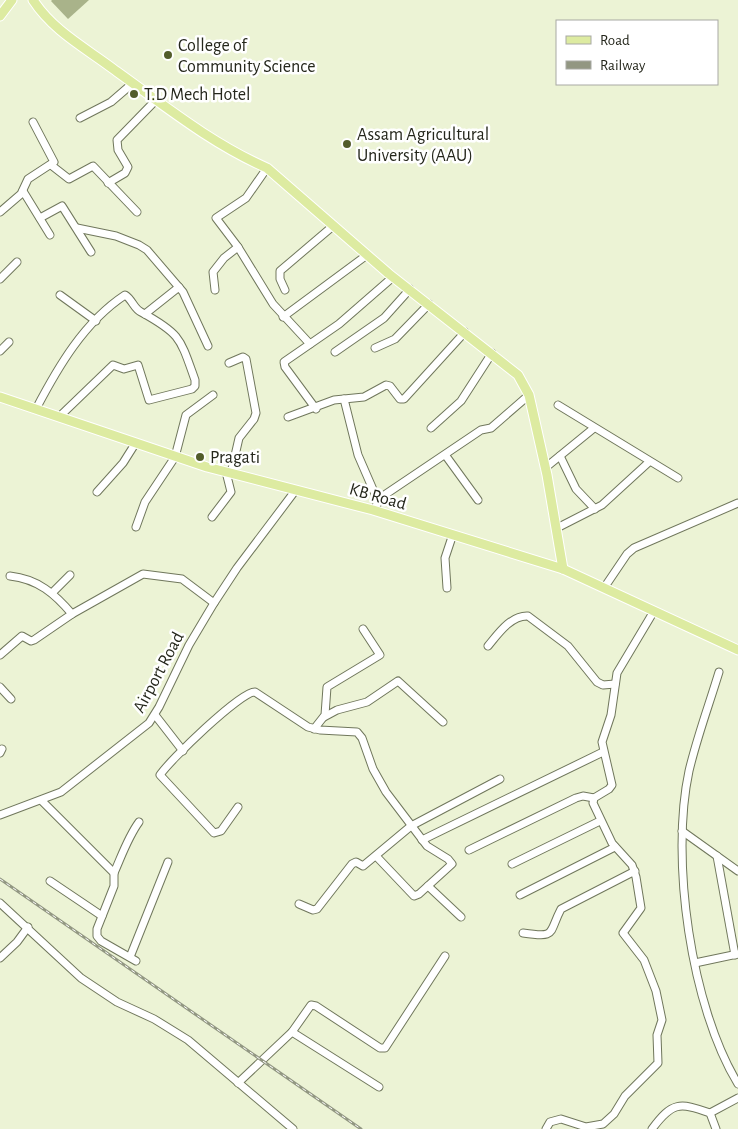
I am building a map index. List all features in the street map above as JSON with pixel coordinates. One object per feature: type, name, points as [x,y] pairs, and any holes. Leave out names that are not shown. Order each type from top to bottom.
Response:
[{"type":"main road","points":[[0,16],[12,0]]},
{"type":"main road","points":[[33,0],[53,26],[156,100],[193,126],[247,159],[267,168],[393,278],[430,304],[518,375],[529,395],[557,528],[563,569]]},
{"type":"main road","name":"KB Road","points":[[0,397],[175,457],[295,491],[372,510],[452,537],[563,569],[738,650]]},
{"type":"street","points":[[80,118],[111,102],[133,82]]},
{"type":"street","points":[[108,182],[125,173],[128,167],[118,150],[117,140],[156,100]]},
{"type":"street","points":[[0,212],[23,191],[28,179],[54,162],[54,157],[33,122]]},
{"type":"street","points":[[51,165],[69,178],[93,166],[138,212]]},
{"type":"street","points":[[267,168],[246,198],[216,217],[238,246],[283,317],[310,344]]},
{"type":"street","points":[[23,191],[50,235]]},
{"type":"street","points":[[40,218],[61,206],[91,252]]},
{"type":"street","points":[[285,290],[280,279],[280,271],[333,226]]},
{"type":"street","points":[[77,228],[116,236],[143,247],[186,297],[208,346]]},
{"type":"street","points":[[215,290],[213,272],[226,256],[238,246]]},
{"type":"street","points":[[283,317],[367,255]]},
{"type":"street","points":[[0,279],[17,262]]},
{"type":"street","points":[[316,409],[284,363],[297,351],[339,324],[393,278]]},
{"type":"street","points":[[145,314],[179,287]]},
{"type":"street","points":[[335,352],[384,318],[410,289]]},
{"type":"street","points":[[60,295],[96,321]]},
{"type":"street","points":[[36,409],[62,360],[96,321],[125,295],[138,311],[145,314],[180,340],[195,380],[195,386],[185,392],[149,400],[138,365],[124,369],[114,365],[59,418]]},
{"type":"street","points":[[375,348],[396,339],[430,304]]},
{"type":"street","points":[[288,417],[316,409],[330,402],[364,397],[386,385],[390,386],[400,399],[404,399],[465,332]]},
{"type":"street","points":[[0,351],[9,342]]},
{"type":"street","points":[[432,428],[461,401],[492,353]]},
{"type":"street","points":[[212,516],[231,492],[229,472],[239,438],[256,414],[246,359],[240,358],[229,363]]},
{"type":"street","points":[[136,527],[144,502],[175,457],[186,415],[213,395]]},
{"type":"street","points":[[372,510],[378,500],[446,456],[481,430],[491,428],[529,395]]},
{"type":"street","points":[[344,399],[358,455],[378,500]]},
{"type":"street","points":[[558,405],[678,478]]},
{"type":"street","points":[[545,468],[594,428]]},
{"type":"street","points":[[97,492],[126,460],[135,444]]},
{"type":"street","points":[[446,456],[478,500]]},
{"type":"street","points":[[560,456],[576,489],[595,509]]},
{"type":"street","points":[[557,528],[595,509],[610,499],[649,462]]},
{"type":"street","name":"Airport Road","points":[[4,814],[62,792],[142,729],[155,715],[189,645],[214,603],[245,556],[295,491]]},
{"type":"street","points":[[604,588],[627,554],[634,548],[738,503]]},
{"type":"street","points":[[447,588],[445,558],[452,537]]},
{"type":"street","points":[[0,655],[22,636],[33,641],[72,614],[138,576],[146,574],[182,578],[214,603]]},
{"type":"street","points":[[52,593],[70,575]]},
{"type":"street","points":[[10,576],[27,578],[52,593],[72,614]]},
{"type":"street","points":[[469,850],[576,798],[583,796],[594,798],[609,789],[612,785],[602,742],[611,715],[615,684],[622,662],[654,611]]},
{"type":"street","points":[[488,646],[512,621],[528,616],[568,646],[598,682],[603,685],[615,684]]},
{"type":"street","points":[[324,717],[326,687],[380,655],[363,628]]},
{"type":"street","points":[[719,672],[689,771],[682,831],[684,877],[695,963],[709,1020],[724,1058],[738,1084]]},
{"type":"street","points":[[314,729],[324,717],[337,710],[353,708],[368,702],[398,680],[443,722]]},
{"type":"street","points":[[0,687],[11,698]]},
{"type":"street","points":[[238,806],[219,833],[214,833],[160,777],[162,772],[232,704],[250,692],[260,694],[302,724],[314,729],[353,731],[360,735],[380,783],[410,826],[430,849],[451,862],[451,866],[417,896],[412,894],[376,856]]},
{"type":"street","points":[[155,715],[183,751]]},
{"type":"street","points":[[422,840],[603,752]]},
{"type":"street","points":[[299,904],[312,910],[316,909],[352,864],[356,862],[362,866],[410,826],[500,779]]},
{"type":"street","points":[[546,1129],[550,1122],[558,1119],[586,1127],[603,1124],[612,1118],[627,1094],[657,1065],[657,1035],[662,1020],[656,991],[644,960],[623,933],[641,908],[634,871],[628,860],[615,847],[600,821],[593,803],[594,798]]},
{"type":"street","points":[[42,801],[114,873]]},
{"type":"street","points":[[0,809],[4,814]]},
{"type":"street","points":[[512,864],[600,821]]},
{"type":"street","points":[[139,822],[129,836],[114,873],[114,886],[97,929],[98,939],[133,959],[168,862]]},
{"type":"street","points":[[682,831],[738,871]]},
{"type":"street","points":[[520,895],[615,847]]},
{"type":"street","points":[[695,963],[736,954],[717,856]]},
{"type":"street","points":[[523,934],[541,936],[550,933],[554,928],[561,909],[634,871]]},
{"type":"street","points":[[50,881],[102,916]]},
{"type":"street","points":[[428,886],[461,917]]},
{"type":"street","points":[[0,903],[81,978],[117,1002],[154,1019],[183,1036],[293,1129]]},
{"type":"street","points":[[0,958],[17,942],[28,927]]},
{"type":"street","points":[[238,1083],[292,1032],[314,1004],[380,1048],[385,1048],[445,956]]},
{"type":"street","points":[[292,1032],[379,1087]]},
{"type":"street","points":[[652,1129],[666,1111],[678,1105],[693,1107],[710,1113],[738,1098]]},
{"type":"street","points":[[710,1113],[716,1129]]},
{"type":"shaded area","points":[[52,0],[89,0],[68,19]]},
{"type":"railway","points":[[0,879],[361,1129]]},
{"type":"place","name":"College of Community Science","points":[[168,55]]},
{"type":"place","name":"T.D Mech Hotel","points":[[134,94]]},
{"type":"place","name":"Assam Agricultural University (AAU)","points":[[347,144]]},
{"type":"place","name":"Pragati","points":[[200,457]]}]
